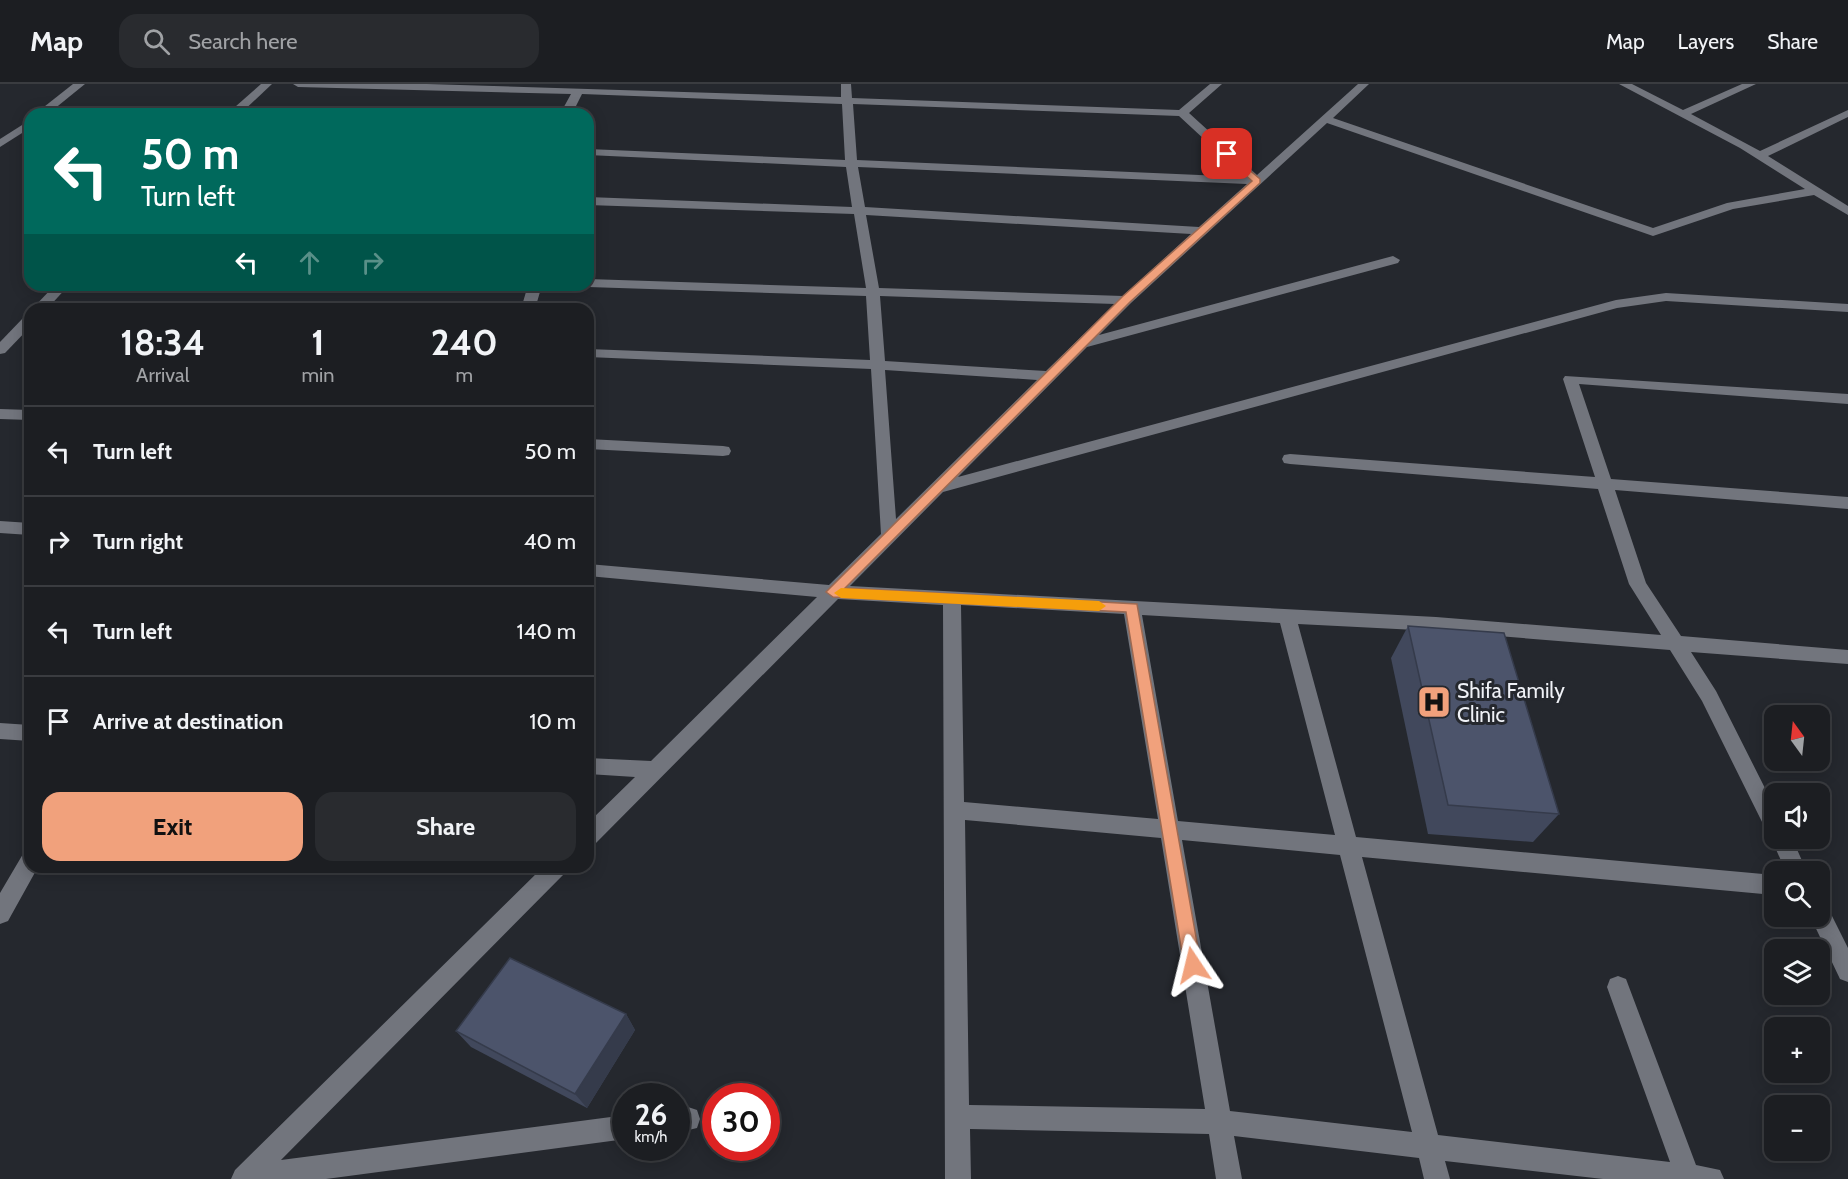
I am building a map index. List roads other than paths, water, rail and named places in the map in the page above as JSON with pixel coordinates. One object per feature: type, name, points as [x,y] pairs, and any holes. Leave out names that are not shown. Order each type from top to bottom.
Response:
[{"type":"street","points":[[49,108],[80,84]]},
{"type":"street","points":[[240,108],[267,84]]},
{"type":"street","points":[[298,84],[571,89],[848,102],[1182,113],[1257,181]]},
{"type":"street","points":[[846,84],[851,163],[873,292],[889,535]]},
{"type":"street","points":[[1182,113],[1216,84]]},
{"type":"street","points":[[594,831],[1126,300],[1364,84]]},
{"type":"street","points":[[1624,84],[1759,156],[1848,211]]},
{"type":"street","points":[[1683,114],[1751,84]]},
{"type":"street","points":[[567,108],[571,89]]},
{"type":"street","points":[[1759,156],[1848,112]]},
{"type":"street","points":[[1325,119],[1653,232],[1731,206],[1816,191]]},
{"type":"street","points":[[0,126],[24,126]]},
{"type":"street","points":[[0,144],[24,129]]},
{"type":"street","points":[[594,152],[1257,181]]},
{"type":"street","points":[[594,201],[861,211],[1202,231]]},
{"type":"street","points":[[1082,343],[1393,260]]},
{"type":"street","points":[[594,283],[1126,300]]},
{"type":"street","points":[[45,303],[56,291]]},
{"type":"street","points":[[936,488],[1616,304],[1666,297],[1848,308]]},
{"type":"street","points":[[0,350],[24,325]]},
{"type":"street","points":[[594,353],[878,365],[1049,376]]},
{"type":"street","points":[[1764,806],[1709,696],[1638,584],[1570,379],[1848,399]]},
{"type":"street","points":[[0,414],[24,415]]},
{"type":"street","points":[[594,444],[723,451]]},
{"type":"street","points":[[1290,459],[1848,503]]},
{"type":"street","points":[[0,528],[24,529]]},
{"type":"street","points":[[594,571],[833,592],[1436,624],[1848,657]]},
{"type":"street","points":[[952,598],[958,1179]]},
{"type":"street","points":[[1132,608],[1229,1179]]},
{"type":"street","points":[[1287,616],[1437,1179]]},
{"type":"street","points":[[0,731],[24,733]]},
{"type":"street","points":[[594,766],[654,770]]},
{"type":"street","points":[[955,810],[1764,884]]},
{"type":"street","points":[[0,914],[24,872]]},
{"type":"street","points":[[245,1178],[551,873]]},
{"type":"street","points":[[1826,927],[1848,971]]},
{"type":"street","points":[[958,1117],[1220,1122],[1696,1178],[1618,987]]},
{"type":"street","points":[[245,1178],[612,1129]]},
{"type":"place","name":"Shifa Family Clinic","points":[[1434,702]]}]
